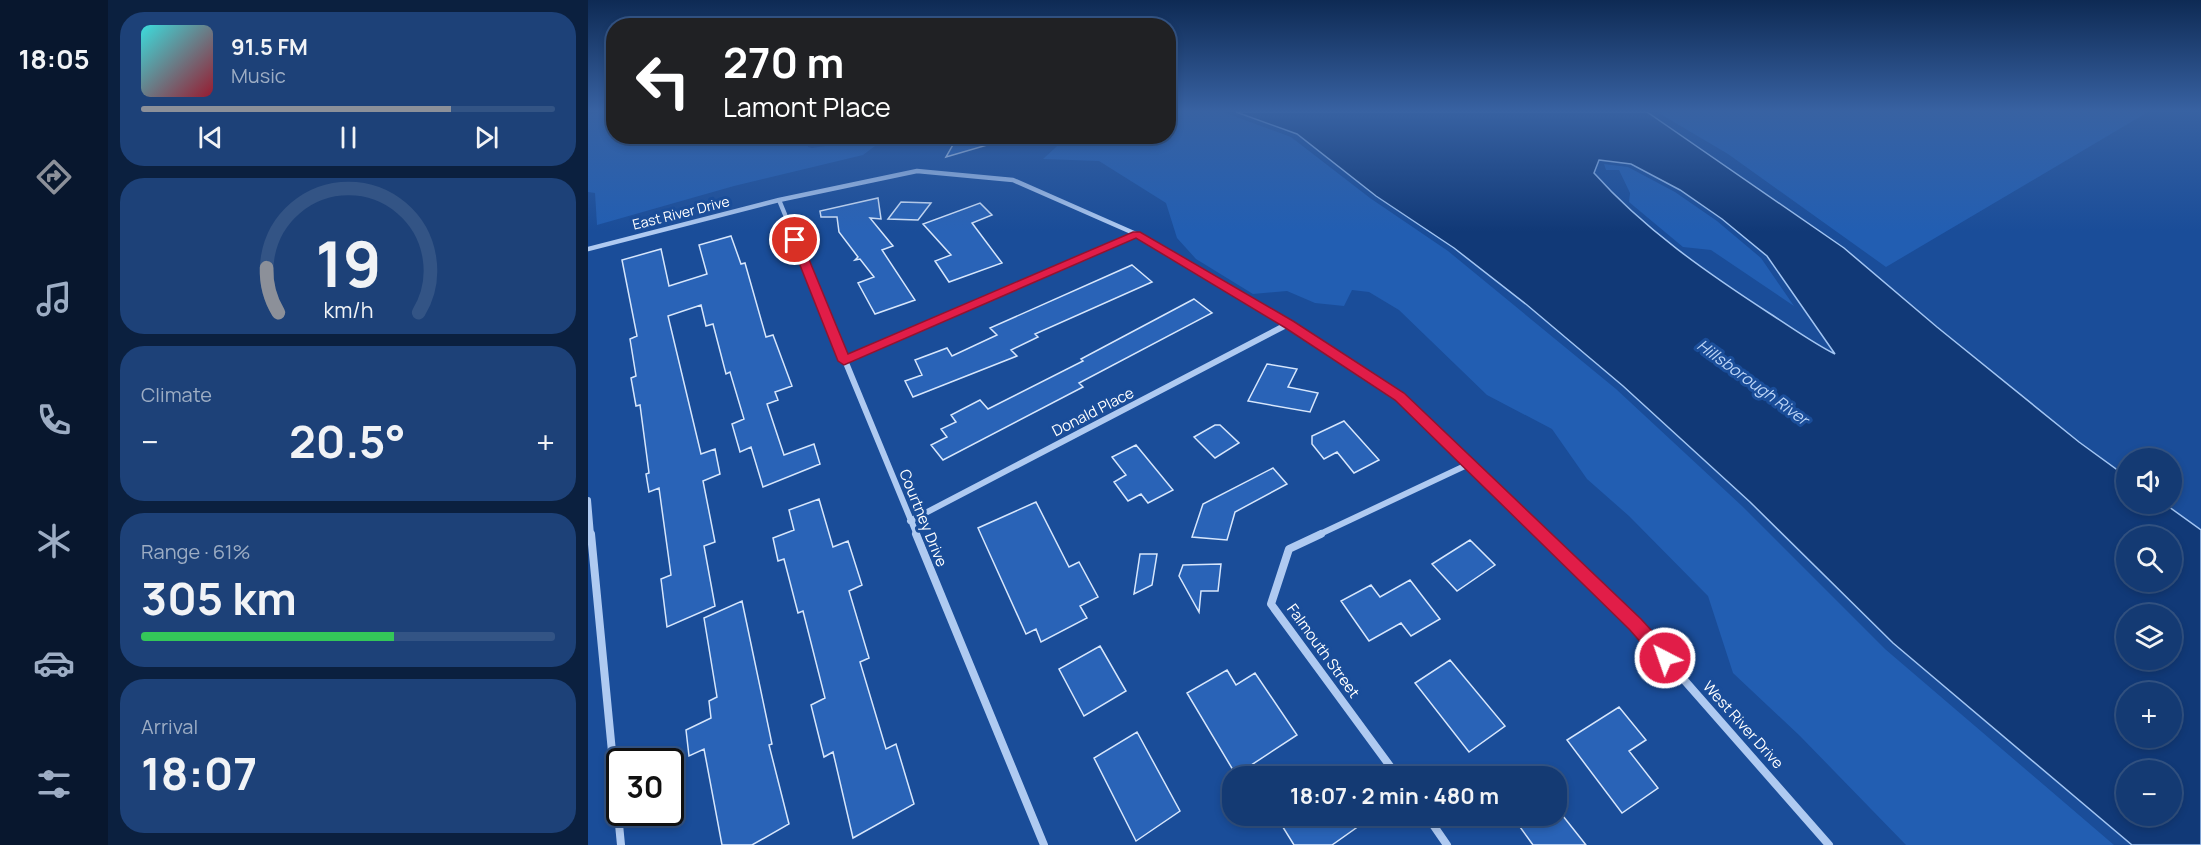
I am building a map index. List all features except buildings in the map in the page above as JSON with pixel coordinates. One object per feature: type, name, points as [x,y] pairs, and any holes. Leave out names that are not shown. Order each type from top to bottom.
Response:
[{"type":"street","name":"West River Drive","points":[[779,200],[917,171],[1013,180],[1136,234],[1288,324],[1399,397],[1469,464],[1635,624],[1829,845]]},
{"type":"street","name":"East River Drive","points":[[588,249],[779,200]]},
{"type":"street","name":"Courtney Drive","points":[[779,200],[1044,845]]},
{"type":"street","points":[[844,361],[1136,234]]},
{"type":"street","name":"Donald Place","points":[[910,521],[1288,324]]},
{"type":"street","name":"Falmouth Street","points":[[1390,766],[1271,604],[1289,549],[1469,464]]},
{"type":"street","points":[[588,500],[621,845]]},
{"type":"street","points":[[1434,826],[1447,845]]},
{"type":"shaded area","points":[[588,151],[868,151],[863,155],[734,186],[597,225],[595,193],[588,192]]},
{"type":"shaded area","points":[[1051,151],[1310,151],[1370,198],[1448,251],[1616,389],[1742,506],[1885,649],[2114,845],[1906,845],[1800,736],[1733,673],[1708,596],[1629,516],[1587,479],[1552,429],[1487,395],[1399,310],[1369,292],[1352,290],[1344,306],[1315,303],[1287,291],[1253,294],[1196,259],[1177,238],[1166,203],[1099,161],[1043,159]]},
{"type":"shaded area","points":[[1724,151],[2081,151],[1886,267]]},
{"type":"shaded area","points":[[1604,164],[1628,167],[1675,192],[1717,221],[1761,258],[1794,306],[1711,250],[1683,247],[1629,202],[1630,193],[1619,170],[1606,170]]},
{"type":"water","name":"Hillsborough River","points":[[1319,151],[1704,151],[1844,248],[1937,327],[2079,442],[2116,469],[2116,514],[2179,514],[2201,530],[2201,845],[2132,845],[1893,643],[1750,502],[1623,386],[1527,305],[1454,248],[1376,196]],"holes":[[[1599,160],[1631,164],[1680,190],[1722,219],[1767,256],[1835,354],[1745,298],[1677,249],[1634,213],[1594,173]]]},
{"type":"route","points":[[795,240],[844,361],[1136,234],[1288,324],[1399,397],[1635,624],[1665,658]]}]
